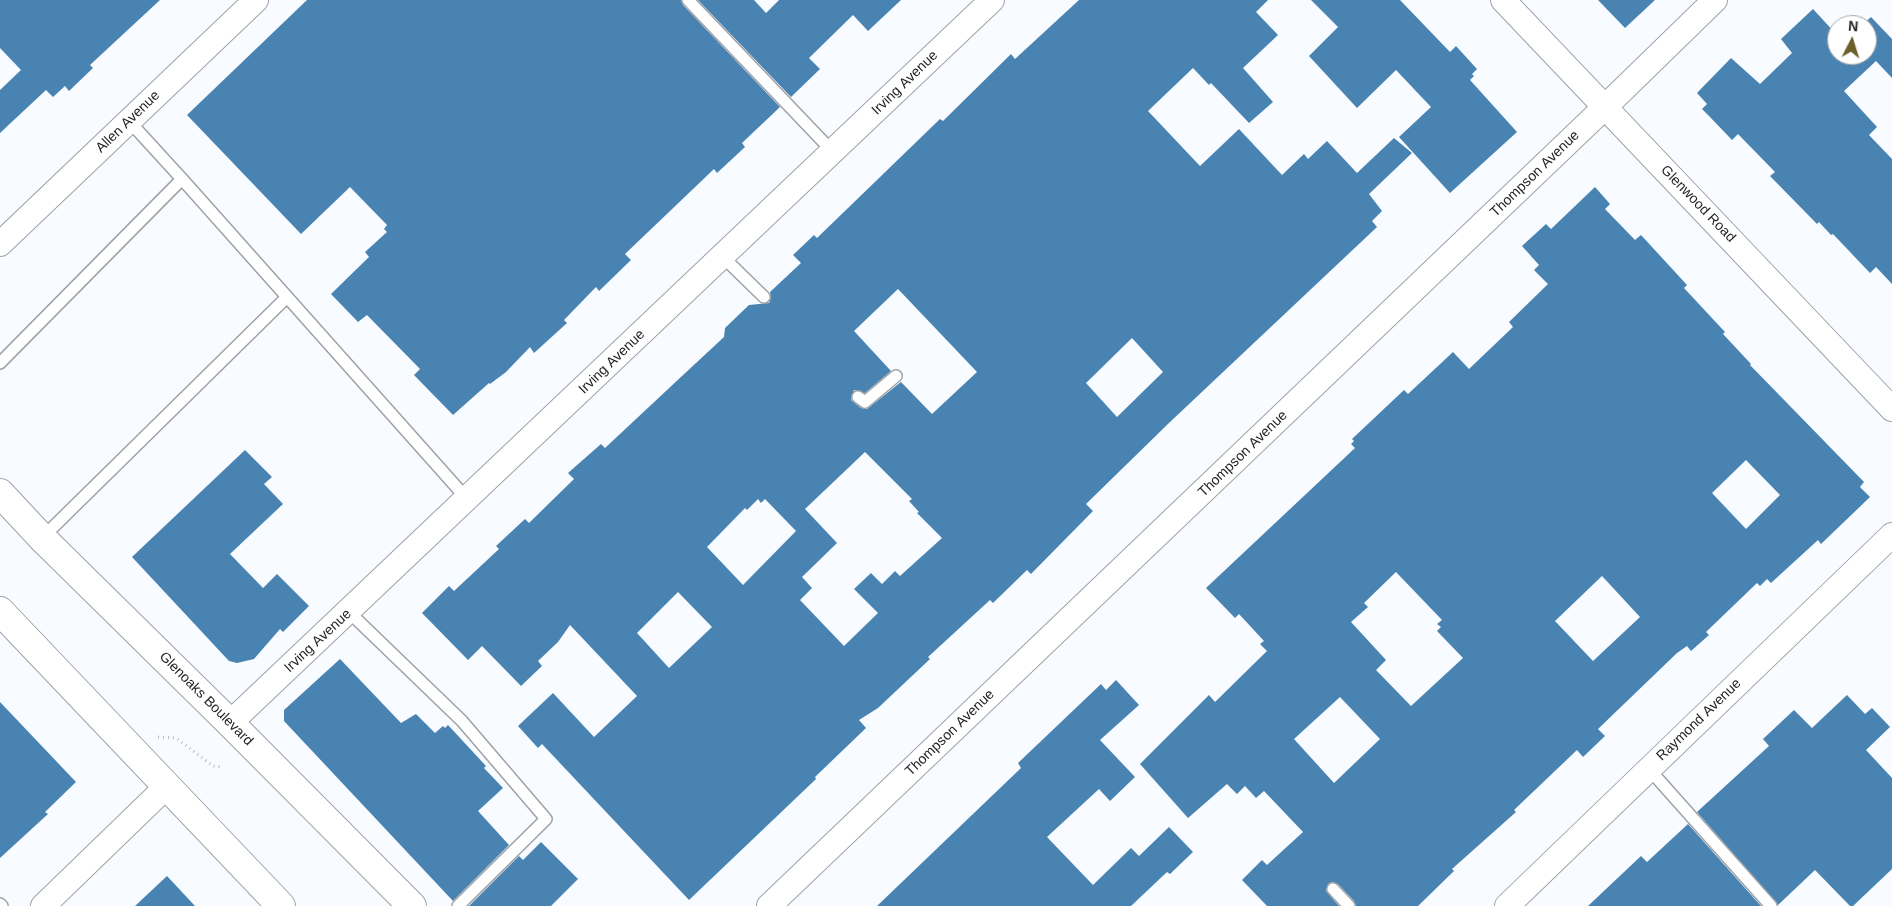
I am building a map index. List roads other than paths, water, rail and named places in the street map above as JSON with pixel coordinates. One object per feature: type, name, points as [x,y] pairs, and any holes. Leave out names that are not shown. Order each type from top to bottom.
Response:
[{"type":"main road","name":"Glenoaks Boulevard","points":[[0,493],[42,538],[412,906]]},
{"type":"main road","points":[[0,611],[281,906]]},
{"type":"street","name":"Allen Avenue","points":[[0,244],[256,0]]},
{"type":"street","name":"Irving Avenue","points":[[230,723],[468,500],[992,0]]},
{"type":"street","name":"Glenwood Road","points":[[1503,0],[1892,409]]},
{"type":"street","name":"Thompson Avenue","points":[[771,905],[1606,107],[1715,0]]},
{"type":"street","name":"Raymond Avenue","points":[[1507,906],[1892,535]]},
{"type":"street","points":[[43,906],[166,787]]},
{"type":"lane","points":[[688,0],[833,152]]},
{"type":"lane","points":[[129,121],[468,500]]},
{"type":"lane","points":[[0,363],[182,179]]},
{"type":"lane","points":[[723,256],[764,297]]},
{"type":"lane","points":[[42,538],[286,298]]},
{"type":"lane","points":[[858,397],[865,402],[896,376]]},
{"type":"lane","points":[[348,612],[462,721],[546,819],[458,906]]},
{"type":"lane","points":[[1650,769],[1771,906]]},
{"type":"lane","points":[[1333,889],[1349,906]]}]
